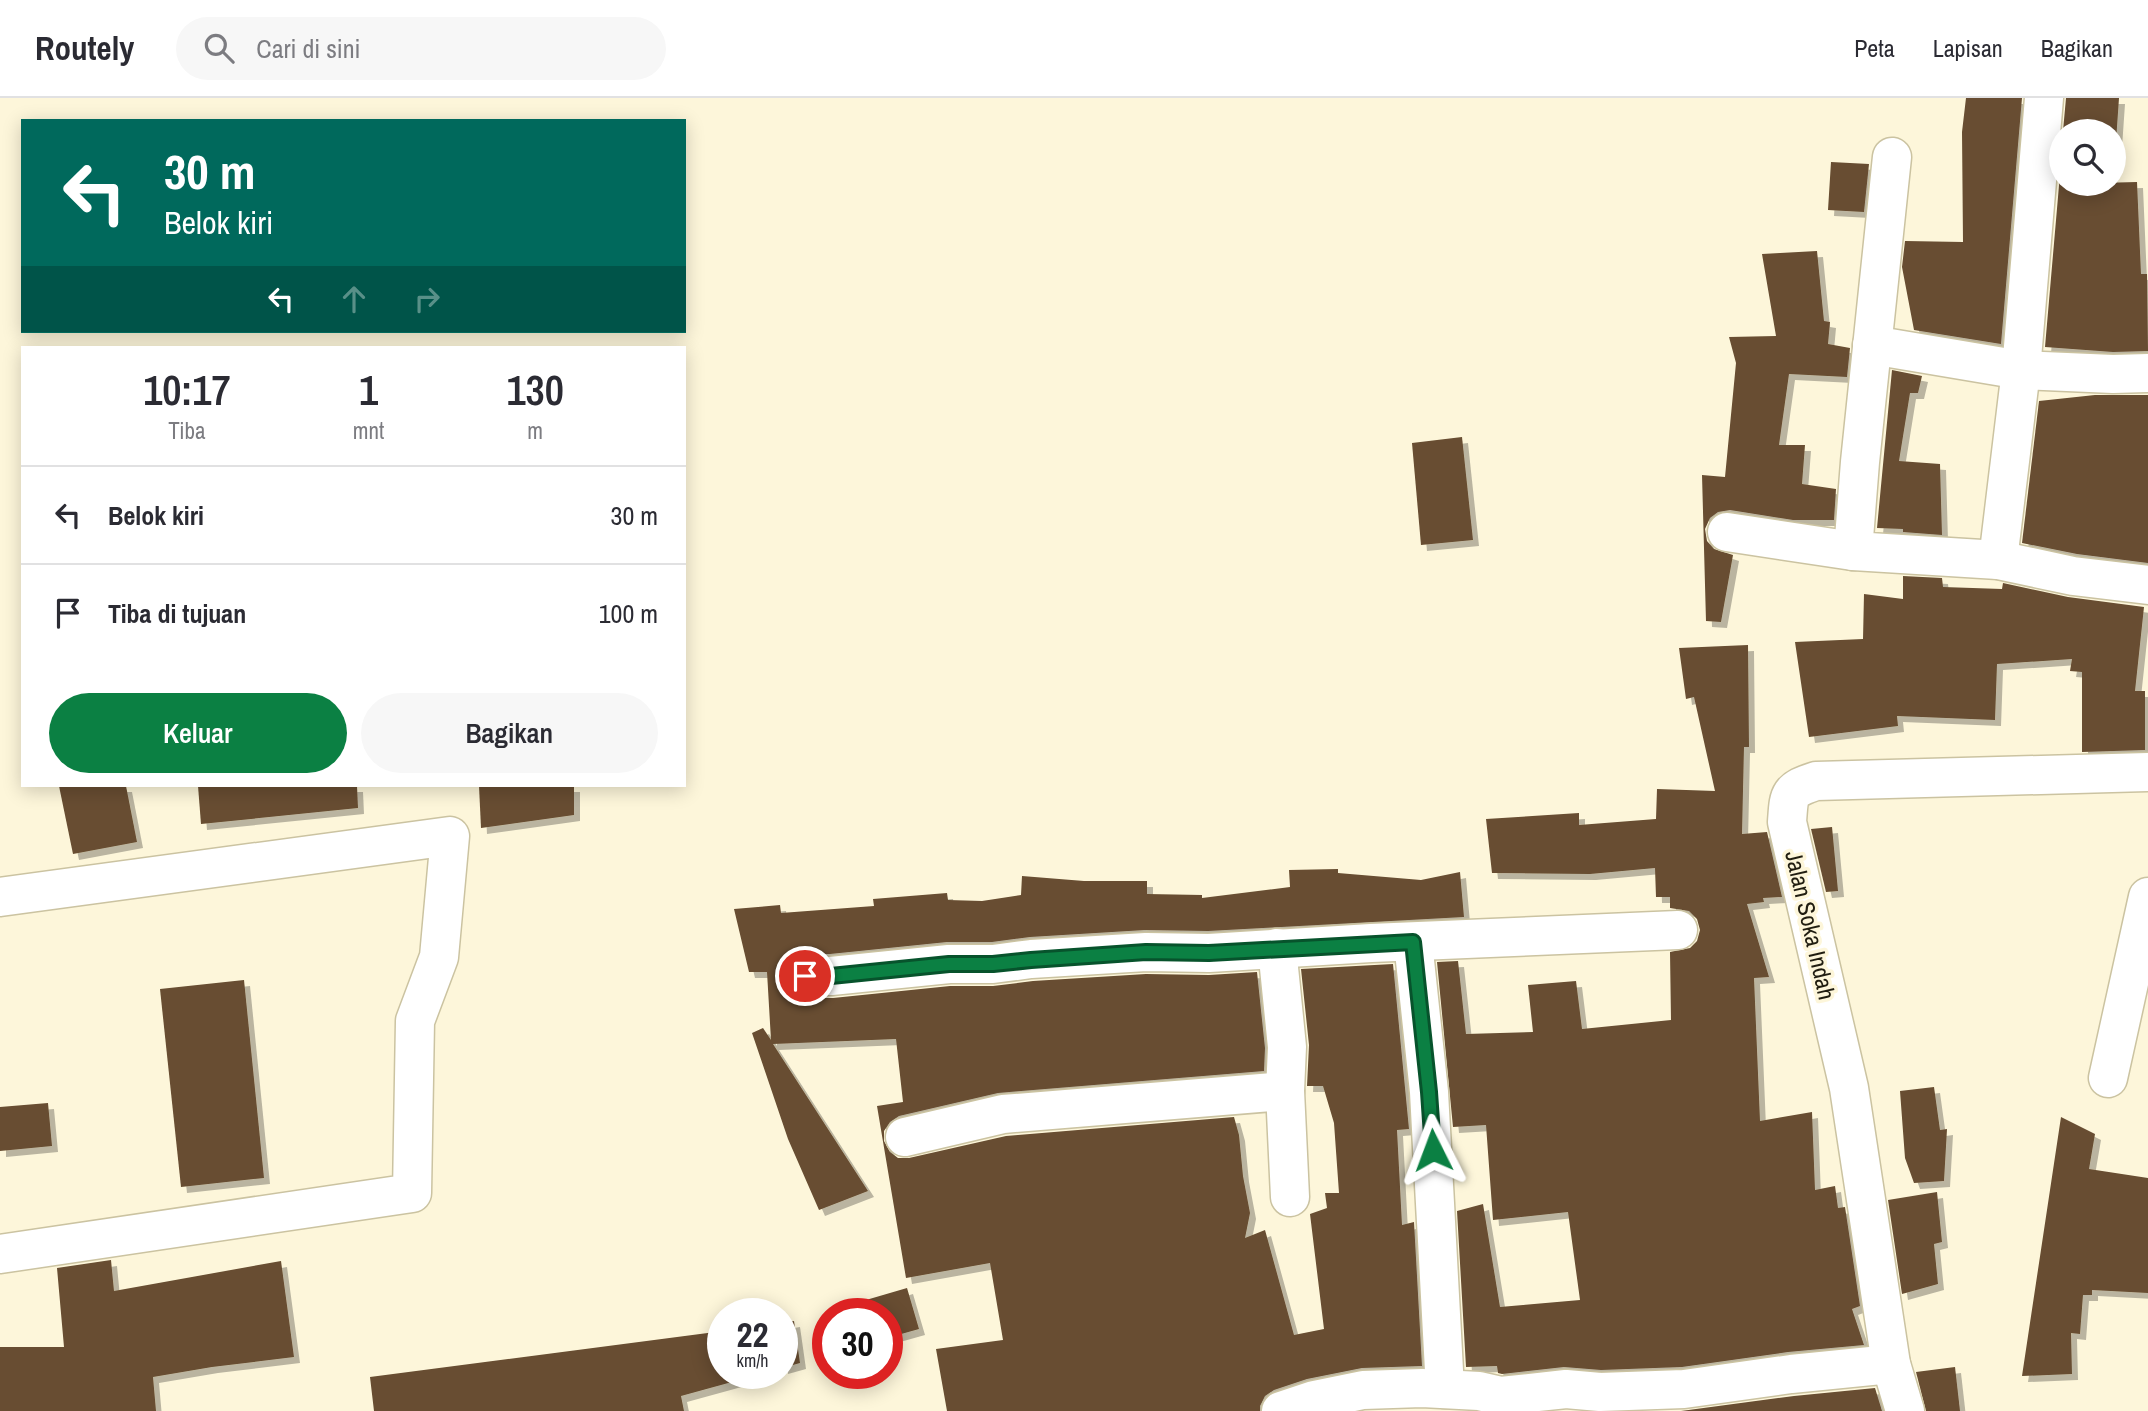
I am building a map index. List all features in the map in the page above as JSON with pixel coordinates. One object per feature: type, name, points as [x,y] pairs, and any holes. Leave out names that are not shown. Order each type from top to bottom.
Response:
[{"type":"street","points":[[1998,560],[2021,370],[2044,98]]},
{"type":"street","points":[[1853,551],[1892,157]]},
{"type":"street","points":[[1872,345],[2021,370],[2148,373]]},
{"type":"street","points":[[1727,532],[1853,551],[1998,560],[2073,576],[2148,585]]},
{"type":"street","name":"Jalan Soka Indah","points":[[1905,1411],[1891,1364],[1849,1088],[1787,822],[1789,799],[1798,787],[1816,781],[2148,772]]},
{"type":"street","points":[[0,897],[450,836],[439,957],[415,1021],[412,1193],[0,1254]]},
{"type":"street","points":[[2108,1078],[2148,897]]},
{"type":"street","points":[[805,976],[1146,952],[1209,953],[1678,930]]},
{"type":"street","points":[[1413,942],[1430,1104],[1445,1389]]},
{"type":"street","points":[[1278,948],[1287,1046],[1285,1090],[1290,1197]]},
{"type":"street","points":[[905,1137],[1003,1114],[1285,1090]]},
{"type":"street","points":[[1282,1411],[1314,1400],[1363,1390],[1445,1389],[1479,1391],[1501,1396],[1566,1389],[1600,1392],[1684,1389],[1891,1364]]},
{"type":"building","points":[[1966,98],[2022,98],[2001,344],[1914,330],[1902,267],[1905,241],[1963,242],[1962,132]]},
{"type":"building","points":[[2066,98],[2119,98],[2118,119],[2064,119]]},
{"type":"building","points":[[1831,162],[1869,164],[1864,212],[1828,210]]},
{"type":"building","points":[[2126,182],[2137,182],[2141,274],[2147,274],[2148,351],[2113,352],[2045,347],[2058,196],[2126,196]]},
{"type":"building","points":[[1817,251],[1824,321],[1830,322],[1828,344],[1850,348],[1847,377],[1789,374],[1779,445],[1805,445],[1802,484],[1836,489],[1834,520],[1793,520],[1730,510],[1718,512],[1710,518],[1705,529],[1707,541],[1714,549],[1733,555],[1721,622],[1706,621],[1702,475],[1725,477],[1736,363],[1729,337],[1776,336],[1762,254]]},
{"type":"building","points":[[1892,370],[1922,376],[1918,393],[1910,393],[1899,461],[1940,464],[1942,535],[1877,528]]},
{"type":"building","points":[[2095,395],[2148,395],[2148,563],[2077,554],[2022,543],[2039,401]]},
{"type":"building","points":[[1462,437],[1473,540],[1421,545],[1412,443]]},
{"type":"building","points":[[1903,576],[1942,578],[1943,587],[2002,589],[2003,583],[2068,597],[2144,607],[2135,691],[2145,691],[2145,750],[2082,752],[2082,672],[2070,671],[2072,659],[1997,664],[1995,720],[1897,716],[1898,726],[1809,737],[1795,642],[1863,639],[1864,594],[1903,599]]},
{"type":"building","points":[[1748,645],[1749,747],[1744,747],[1742,834],[1767,832],[1782,897],[1763,898],[1764,902],[1747,904],[1769,977],[1754,978],[1760,1121],[1812,1112],[1815,1190],[1835,1186],[1838,1208],[1845,1207],[1860,1306],[1852,1309],[1864,1345],[1788,1352],[1682,1367],[1601,1370],[1564,1367],[1502,1374],[1498,1373],[1497,1366],[1466,1367],[1457,1211],[1483,1204],[1500,1307],[1580,1300],[1568,1212],[1493,1220],[1486,1125],[1453,1127],[1437,962],[1458,961],[1466,1034],[1533,1032],[1528,985],[1576,981],[1582,1029],[1671,1020],[1670,952],[1690,948],[1697,941],[1700,930],[1697,919],[1689,911],[1670,908],[1670,897],[1656,897],[1655,868],[1590,874],[1492,873],[1486,819],[1579,813],[1579,825],[1656,819],[1657,789],[1715,791],[1694,697],[1686,699],[1679,648]]},
{"type":"building","points":[[59,787],[126,787],[137,842],[73,854]]},
{"type":"building","points":[[198,787],[357,787],[358,808],[201,824]]},
{"type":"building","points":[[479,787],[574,787],[574,815],[481,828]]},
{"type":"building","points":[[1832,827],[1838,891],[1826,892],[1811,829]]},
{"type":"building","points":[[1338,869],[1338,873],[1421,880],[1460,872],[1464,917],[1208,931],[1145,930],[992,942],[947,942],[830,954],[805,954],[795,957],[786,965],[783,975],[786,986],[794,995],[805,998],[1146,974],[1209,975],[1257,972],[1265,1048],[1264,1071],[998,1093],[899,1116],[890,1122],[884,1131],[884,1141],[890,1152],[898,1158],[909,1158],[1006,1136],[1234,1117],[1250,1213],[1245,1238],[1265,1230],[1294,1335],[1324,1329],[1310,1214],[1327,1208],[1325,1193],[1339,1193],[1334,1123],[1323,1086],[1307,1086],[1309,1045],[1301,969],[1393,964],[1409,1129],[1397,1130],[1402,1225],[1414,1222],[1422,1366],[1362,1368],[1307,1379],[1274,1390],[1265,1396],[1260,1411],[947,1411],[936,1349],[1003,1340],[990,1263],[906,1278],[877,1106],[903,1102],[896,1039],[773,1044],[868,1191],[819,1210],[788,1139],[752,1033],[763,1028],[771,1040],[767,972],[749,972],[734,909],[780,905],[781,913],[874,906],[873,899],[947,893],[948,900],[982,901],[1021,895],[1022,876],[1084,881],[1147,881],[1147,894],[1202,895],[1202,898],[1290,887],[1289,870]]},
{"type":"building","points":[[244,980],[264,1178],[181,1187],[160,989]]},
{"type":"building","points":[[1934,1087],[1940,1130],[1947,1129],[1944,1181],[1914,1183],[1905,1158],[1900,1091]]},
{"type":"building","points":[[48,1103],[52,1146],[0,1151],[0,1107]]},
{"type":"building","points":[[2061,1117],[2095,1134],[2089,1169],[2148,1178],[2148,1293],[2092,1290],[2092,1295],[2083,1295],[2080,1334],[2071,1333],[2072,1374],[2022,1376]]},
{"type":"building","points":[[1937,1192],[1942,1242],[1934,1244],[1938,1284],[1902,1294],[1888,1200]]},
{"type":"building","points":[[111,1260],[114,1291],[281,1261],[294,1357],[153,1377],[156,1411],[0,1411],[0,1347],[64,1347],[57,1268]]},
{"type":"building","points":[[907,1288],[919,1329],[903,1334],[903,1298],[873,1298]]},
{"type":"building","points":[[707,1333],[707,1389],[681,1396],[684,1411],[374,1411],[370,1377]]},
{"type":"building","points":[[1955,1367],[1960,1411],[1926,1411],[1916,1372]]},
{"type":"building","points":[[1875,1388],[1882,1411],[1681,1411],[1794,1396]]},
{"type":"route","points":[[805,976],[1146,952],[1209,953],[1413,942],[1433,1150]]}]
